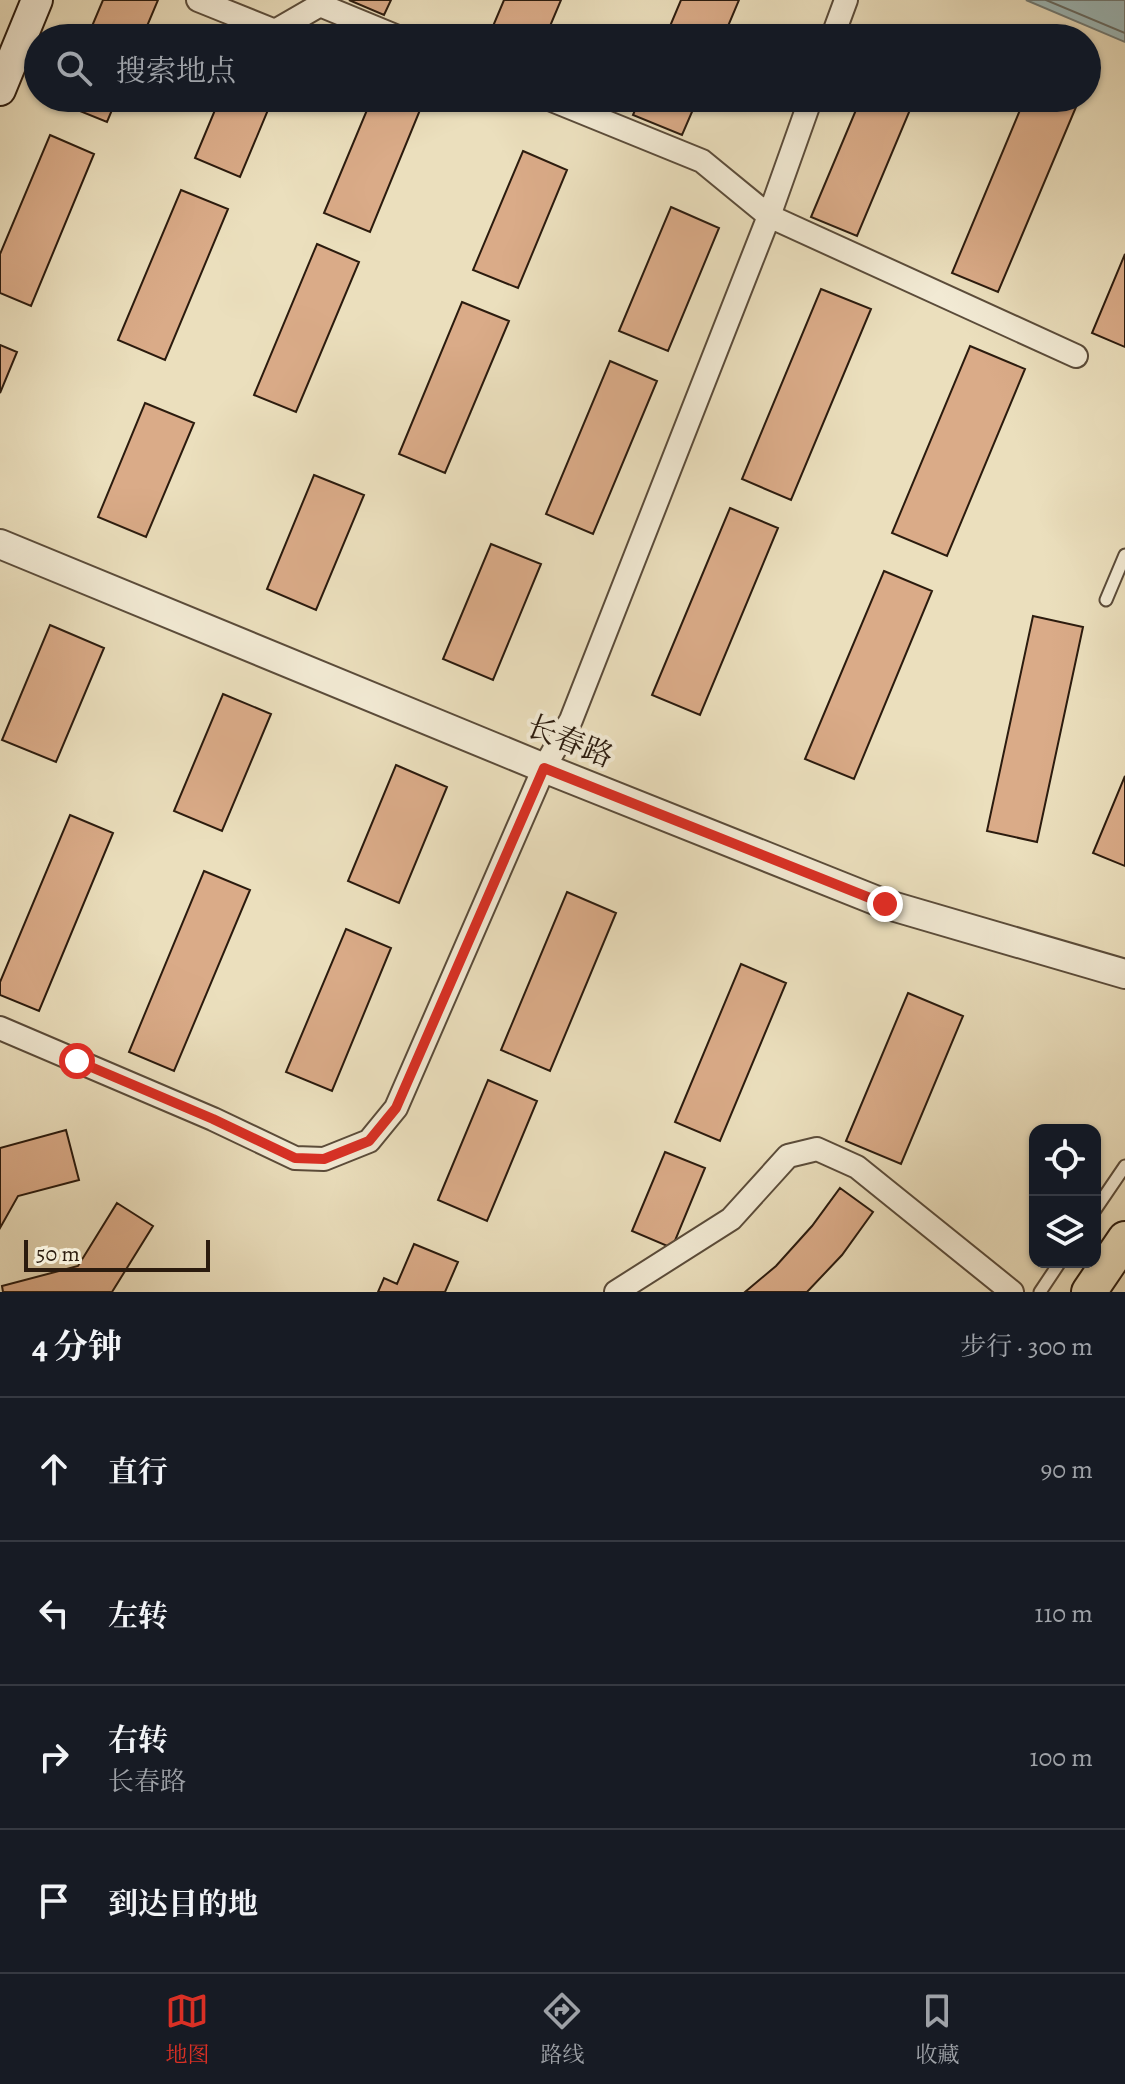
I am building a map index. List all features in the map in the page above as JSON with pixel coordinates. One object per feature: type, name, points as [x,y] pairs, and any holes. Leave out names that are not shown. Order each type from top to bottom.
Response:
[{"type":"main road","points":[[27,24],[37,0]]},
{"type":"main road","points":[[0,90],[24,32]]},
{"type":"main road","points":[[1089,1292],[1125,1239]]},
{"type":"street","points":[[198,0],[258,24]]},
{"type":"street","points":[[837,24],[846,0]]},
{"type":"street","points":[[287,24],[320,5],[366,24]]},
{"type":"street","points":[[581,112],[702,161],[769,216],[1076,356]]},
{"type":"street","points":[[0,1028],[213,1119],[295,1158],[324,1159],[369,1141],[396,1108],[544,768],[571,720],[769,216],[806,112]]},
{"type":"street","name":"长春路","points":[[0,544],[544,768],[885,904],[1125,974]]},
{"type":"street","points":[[616,1292],[731,1219],[788,1156],[817,1149],[857,1167],[1012,1292]]},
{"type":"lane","points":[[1106,600],[1125,555]]},
{"type":"lane","points":[[1101,1201],[1125,1166]]},
{"type":"lane","points":[[1040,1292],[1056,1268]]},
{"type":"water","points":[[1026,0],[1125,0],[1125,42],[1101,32],[1101,24],[1083,24]]},
{"type":"building","points":[[103,0],[158,0],[148,24],[93,24]]},
{"type":"building","points":[[349,0],[391,0],[384,15]]},
{"type":"building","points":[[504,0],[561,0],[551,24],[494,24]]},
{"type":"building","points":[[681,0],[739,0],[729,24],[671,24]]},
{"type":"building","points":[[82,112],[111,112],[107,122]]},
{"type":"building","points":[[214,112],[267,112],[240,177],[195,158]]},
{"type":"building","points":[[366,112],[419,112],[370,232],[324,213]]},
{"type":"building","points":[[634,112],[692,112],[682,135],[633,115]]},
{"type":"building","points":[[855,112],[909,112],[857,236],[811,217]]},
{"type":"building","points":[[1019,112],[1074,112],[998,292],[952,273]]},
{"type":"building","points":[[50,135],[94,154],[31,306],[0,293],[0,254]]},
{"type":"building","points":[[523,151],[567,170],[518,288],[473,270]]},
{"type":"building","points":[[181,190],[228,209],[165,360],[118,340]]},
{"type":"building","points":[[671,207],[719,228],[668,351],[619,331]]},
{"type":"building","points":[[317,244],[359,262],[296,412],[254,395]]},
{"type":"building","points":[[1125,254],[1125,347],[1092,333]]},
{"type":"building","points":[[821,289],[871,309],[791,500],[742,479]]},
{"type":"building","points":[[462,302],[509,321],[445,473],[399,454]]},
{"type":"building","points":[[0,345],[17,352],[0,393]]},
{"type":"building","points":[[970,346],[1025,369],[947,556],[892,533]]},
{"type":"building","points":[[610,361],[657,381],[593,534],[546,514]]},
{"type":"building","points":[[145,403],[194,423],[146,537],[98,517]]},
{"type":"building","points":[[314,475],[364,495],[316,610],[267,589]]},
{"type":"building","points":[[730,508],[778,528],[700,715],[652,695]]},
{"type":"building","points":[[491,544],[541,564],[493,680],[443,659]]},
{"type":"building","points":[[884,571],[932,591],[854,779],[805,759]]},
{"type":"building","points":[[1033,616],[1083,627],[1037,842],[987,831]]},
{"type":"building","points":[[50,625],[104,648],[56,762],[2,740]]},
{"type":"building","points":[[223,694],[271,714],[222,831],[174,811]]},
{"type":"building","points":[[396,765],[447,787],[399,903],[348,881]]},
{"type":"building","points":[[1125,776],[1125,866],[1093,853]]},
{"type":"building","points":[[70,815],[113,833],[39,1011],[0,995],[0,982]]},
{"type":"building","points":[[204,871],[250,890],[174,1071],[129,1052]]},
{"type":"building","points":[[567,892],[616,913],[550,1071],[501,1050]]},
{"type":"building","points":[[346,929],[391,948],[332,1091],[286,1072]]},
{"type":"building","points":[[741,964],[786,983],[720,1141],[675,1122]]},
{"type":"building","points":[[908,993],[963,1016],[901,1164],[846,1141]]},
{"type":"building","points":[[488,1080],[537,1101],[487,1221],[438,1200]]},
{"type":"building","points":[[66,1130],[79,1180],[18,1196],[0,1228],[0,1148]]},
{"type":"building","points":[[665,1152],[705,1168],[672,1248],[632,1231]]},
{"type":"building","points":[[840,1188],[873,1212],[842,1255],[807,1292],[745,1292],[776,1266],[812,1226]]},
{"type":"building","points":[[117,1203],[153,1226],[112,1292],[3,1292],[2,1286],[78,1266]]},
{"type":"building","points":[[414,1244],[458,1262],[445,1292],[378,1292],[384,1278],[397,1284]]},
{"type":"route","points":[[77,1061],[295,1158],[324,1159],[369,1141],[396,1108],[544,768],[885,904]]}]
